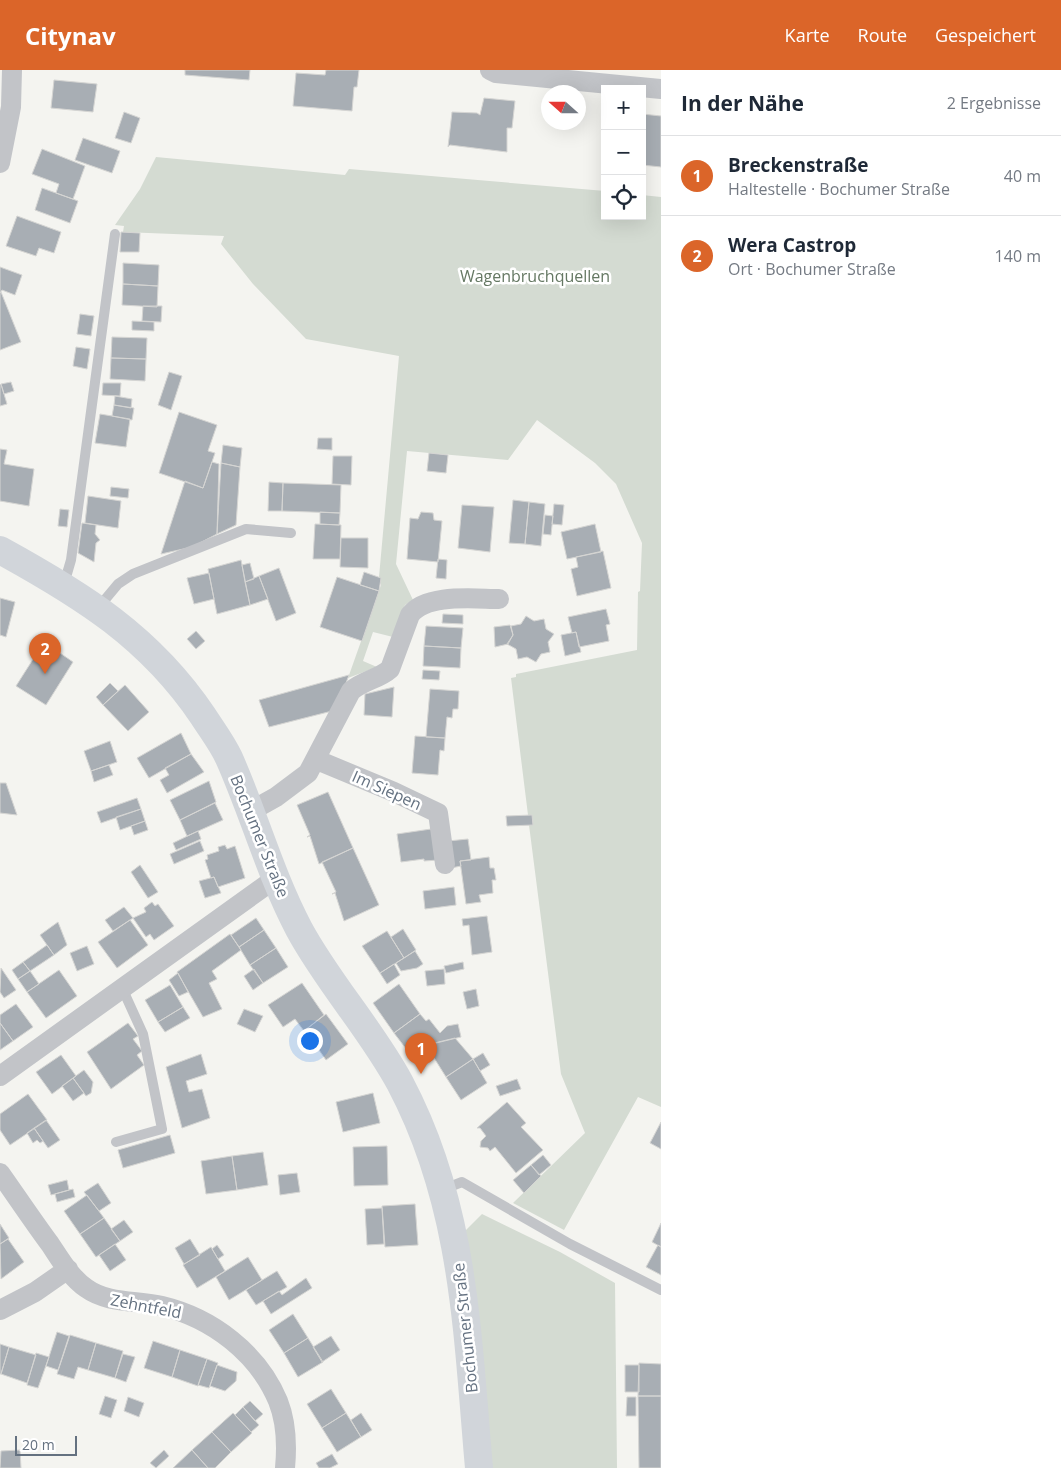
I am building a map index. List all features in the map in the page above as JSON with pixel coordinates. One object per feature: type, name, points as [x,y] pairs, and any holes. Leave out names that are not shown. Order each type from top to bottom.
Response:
[{"type":"main road","name":"Bochumer Straße","points":[[0,550],[64,585],[98,608],[159,660],[192,699],[228,755],[276,878],[298,928],[318,962],[399,1081],[418,1119],[444,1189],[461,1272],[478,1468]]},
{"type":"street","points":[[0,163],[11,107],[12,70]]},
{"type":"street","points":[[490,70],[661,89]]},
{"type":"street","points":[[251,811],[276,798],[308,773],[317,760],[351,691],[361,682],[385,674],[390,669],[410,615],[415,608],[448,599],[499,599]]},
{"type":"street","name":"Im Siepen","points":[[317,760],[394,792],[438,814],[445,864]]},
{"type":"street","points":[[0,1076],[123,990],[276,878]]},
{"type":"street","name":"Zehntfeld","points":[[0,1173],[68,1269],[84,1287],[99,1297],[163,1306],[190,1314],[232,1340],[248,1355],[264,1376],[278,1402],[286,1449],[285,1468]]},
{"type":"street","points":[[0,1310],[35,1292],[68,1269]]},
{"type":"lane","points":[[64,585],[71,560],[115,234]]},
{"type":"lane","points":[[98,608],[118,584],[133,574],[246,528],[291,533]]},
{"type":"lane","points":[[116,1142],[162,1129],[143,1034],[123,990]]},
{"type":"lane","points":[[444,1189],[462,1182],[570,1244],[661,1290]]},
{"type":"green space","name":"Wagenbruchquellen","points":[[156,157],[345,175],[349,169],[601,191],[601,220],[646,220],[646,195],[661,197],[661,1107],[638,1097],[564,1230],[513,1203],[585,1133],[561,1074],[529,825],[533,825],[532,816],[528,815],[511,678],[516,677],[516,674],[637,650],[638,592],[640,591],[642,543],[616,484],[595,463],[537,420],[508,460],[407,451],[396,564],[413,600],[405,605],[393,637],[373,632],[363,661],[377,667],[348,678],[381,585],[379,577],[399,356],[306,339],[253,284],[221,244],[224,236],[123,232],[124,226],[115,225],[140,189]]},
{"type":"green space","points":[[482,1214],[560,1252],[615,1283],[617,1468],[492,1468],[474,1279],[465,1231]]},
{"type":"building","points":[[185,70],[250,70],[249,80],[185,75]]},
{"type":"building","points":[[326,70],[359,70],[357,87],[354,87],[352,111],[293,106],[296,73],[325,75]]},
{"type":"building","points":[[54,80],[97,84],[93,112],[51,108]]},
{"type":"building","points":[[484,98],[515,101],[512,128],[507,128],[507,152],[450,145],[448,147],[452,112],[477,113],[480,115]]},
{"type":"building","points":[[124,112],[140,118],[131,143],[115,138]]},
{"type":"building","points":[[646,114],[661,116],[661,167],[646,165]]},
{"type":"building","points":[[83,138],[120,151],[112,173],[75,160]]},
{"type":"building","points":[[42,149],[85,166],[73,199],[56,193],[59,184],[32,174]]},
{"type":"building","points":[[42,188],[78,201],[70,223],[35,210]]},
{"type":"building","points":[[17,216],[61,232],[54,253],[39,248],[36,256],[6,246]]},
{"type":"building","points":[[121,232],[140,233],[139,252],[120,252]]},
{"type":"building","points":[[123,263],[159,265],[158,286],[123,284]]},
{"type":"building","points":[[0,267],[22,275],[15,295],[2,290],[0,293]]},
{"type":"building","points":[[123,284],[158,286],[157,307],[122,305]]},
{"type":"building","points":[[0,293],[21,342],[0,350]]},
{"type":"building","points":[[143,306],[162,306],[161,322],[142,321]]},
{"type":"building","points":[[80,314],[94,316],[91,336],[77,334]]},
{"type":"building","points":[[132,321],[154,322],[154,331],[132,330]]},
{"type":"building","points":[[112,337],[147,338],[146,359],[111,358]]},
{"type":"building","points":[[76,347],[90,349],[87,369],[73,366]]},
{"type":"building","points":[[111,358],[146,359],[145,381],[110,379]]},
{"type":"building","points":[[169,372],[182,376],[171,410],[158,405]]},
{"type":"building","points":[[11,382],[14,391],[4,394],[1,384]]},
{"type":"building","points":[[103,383],[121,383],[120,396],[102,395]]},
{"type":"building","points":[[0,385],[7,404],[0,406]]},
{"type":"building","points":[[115,396],[132,399],[131,408],[114,405]]},
{"type":"building","points":[[114,405],[134,408],[132,420],[112,416]]},
{"type":"building","points":[[179,412],[217,425],[208,451],[215,453],[203,488],[159,473]]},
{"type":"building","points":[[100,414],[130,419],[126,447],[95,443]]},
{"type":"building","points":[[318,438],[332,438],[332,450],[317,449]]},
{"type":"building","points":[[223,445],[242,448],[240,467],[221,463]]},
{"type":"building","points":[[0,449],[7,450],[4,464],[34,469],[29,506],[0,501]]},
{"type":"building","points":[[429,453],[448,455],[446,473],[427,471]]},
{"type":"building","points":[[333,456],[352,456],[351,485],[332,484]]},
{"type":"building","points":[[212,462],[219,464],[217,534],[192,547],[161,554],[185,481],[203,488]]},
{"type":"building","points":[[221,463],[240,467],[236,525],[217,534]]},
{"type":"building","points":[[269,482],[283,483],[282,511],[268,511]]},
{"type":"building","points":[[283,483],[341,485],[340,513],[282,511]]},
{"type":"building","points":[[111,487],[129,489],[128,498],[110,496]]},
{"type":"building","points":[[88,496],[121,501],[118,528],[85,523]]},
{"type":"building","points":[[513,500],[529,502],[525,544],[509,543]]},
{"type":"building","points":[[529,502],[545,504],[541,546],[525,544]]},
{"type":"building","points":[[554,504],[564,505],[562,525],[552,524]]},
{"type":"building","points":[[462,505],[494,507],[490,552],[458,548]]},
{"type":"building","points":[[60,509],[69,510],[67,527],[58,526]]},
{"type":"building","points":[[320,512],[340,513],[339,525],[320,524]]},
{"type":"building","points":[[421,512],[433,513],[434,520],[442,521],[438,562],[407,559],[410,518],[418,519]]},
{"type":"building","points":[[545,515],[553,516],[551,535],[543,534]]},
{"type":"building","points":[[82,523],[96,525],[95,534],[100,540],[96,543],[94,562],[78,553]]},
{"type":"building","points":[[315,524],[341,525],[340,559],[313,559]]},
{"type":"building","points":[[595,524],[601,552],[567,559],[561,532]]},
{"type":"building","points":[[341,538],[368,538],[368,568],[340,567]]},
{"type":"building","points":[[603,551],[611,588],[577,596],[571,569],[578,567],[576,557]]},
{"type":"building","points":[[438,559],[447,560],[446,579],[436,578]]},
{"type":"building","points":[[241,560],[250,605],[217,614],[208,569]]},
{"type":"building","points":[[250,563],[254,579],[245,582],[242,565]]},
{"type":"building","points":[[279,568],[296,613],[276,621],[259,576]]},
{"type":"building","points":[[364,572],[381,578],[379,591],[360,585]]},
{"type":"building","points":[[209,573],[214,599],[194,604],[187,578]]},
{"type":"building","points":[[259,576],[268,599],[250,605],[245,582]]},
{"type":"building","points":[[337,577],[379,591],[362,641],[320,627]]},
{"type":"building","points":[[0,598],[15,602],[6,637],[0,635]]},
{"type":"building","points":[[606,609],[610,624],[606,625],[609,641],[579,647],[576,632],[572,633],[568,617]]},
{"type":"building","points":[[443,614],[463,615],[463,624],[442,623]]},
{"type":"building","points":[[526,616],[534,621],[544,619],[546,629],[554,634],[548,642],[550,652],[541,654],[536,662],[527,657],[518,659],[516,649],[507,644],[513,635],[511,626],[521,624]]},
{"type":"building","points":[[510,625],[513,635],[508,644],[495,647],[494,627]]},
{"type":"building","points":[[426,626],[463,628],[461,648],[424,646]]},
{"type":"building","points":[[196,631],[205,641],[196,649],[187,639]]},
{"type":"building","points":[[576,632],[581,652],[565,656],[561,635]]},
{"type":"building","points":[[44,642],[73,662],[46,705],[16,686]]},
{"type":"building","points":[[424,646],[461,648],[460,668],[423,666]]},
{"type":"building","points":[[423,670],[440,671],[439,680],[422,679]]},
{"type":"building","points":[[349,675],[336,710],[269,727],[259,700]]},
{"type":"building","points":[[110,683],[118,691],[103,705],[96,697]]},
{"type":"building","points":[[125,685],[149,712],[128,731],[103,705]]},
{"type":"building","points":[[394,687],[392,717],[364,715],[365,694]]},
{"type":"building","points":[[430,689],[459,691],[458,709],[453,709],[452,718],[447,717],[445,738],[426,737]]},
{"type":"building","points":[[181,733],[191,754],[149,778],[137,758]]},
{"type":"building","points":[[415,736],[445,738],[444,751],[440,750],[438,775],[412,773]]},
{"type":"building","points":[[110,741],[117,762],[91,771],[84,751]]},
{"type":"building","points":[[191,754],[204,772],[167,793],[160,780],[169,775],[165,768]]},
{"type":"building","points":[[109,765],[113,775],[94,782],[91,771]]},
{"type":"building","points":[[209,781],[216,802],[180,820],[170,800]]},
{"type":"building","points":[[0,783],[6,783],[17,815],[0,813]]},
{"type":"building","points":[[328,792],[353,848],[319,864],[310,836],[307,837],[310,835],[297,805]]},
{"type":"building","points":[[137,798],[141,809],[101,823],[97,812]]},
{"type":"building","points":[[215,803],[223,820],[187,836],[180,820]]},
{"type":"building","points":[[141,809],[145,821],[120,830],[116,817]]},
{"type":"building","points":[[532,815],[533,825],[507,826],[506,816]]},
{"type":"building","points":[[145,821],[148,830],[134,835],[131,826]]},
{"type":"building","points":[[431,829],[438,860],[424,861],[424,859],[401,862],[397,834]]},
{"type":"building","points":[[198,831],[201,839],[176,850],[173,843]]},
{"type":"building","points":[[468,839],[471,860],[460,861],[461,866],[451,868],[448,841]]},
{"type":"building","points":[[200,841],[204,851],[174,864],[170,854]]},
{"type":"building","points":[[225,845],[227,849],[235,846],[245,878],[218,887],[214,877],[211,878],[205,860],[208,859],[207,855],[219,851],[218,847]]},
{"type":"building","points":[[353,848],[379,905],[344,921],[335,893],[332,894],[336,892],[322,862]]},
{"type":"building","points":[[489,857],[490,868],[494,868],[496,880],[492,880],[493,893],[479,895],[481,902],[466,904],[460,861]]},
{"type":"building","points":[[140,865],[158,892],[148,898],[131,872]]},
{"type":"building","points":[[214,877],[221,893],[205,898],[199,881]]},
{"type":"building","points":[[454,887],[456,905],[425,909],[423,891]]},
{"type":"building","points":[[152,902],[155,906],[158,904],[174,926],[154,940],[150,934],[146,937],[133,918],[146,912],[144,908]]},
{"type":"building","points":[[124,907],[133,918],[113,931],[105,920]]},
{"type":"building","points":[[487,916],[492,952],[472,955],[469,925],[463,926],[462,919]]},
{"type":"building","points":[[256,918],[264,930],[239,947],[231,935]]},
{"type":"building","points":[[130,920],[148,945],[117,968],[98,942]]},
{"type":"building","points":[[58,922],[67,945],[54,955],[40,935]]},
{"type":"building","points":[[403,929],[416,950],[404,958],[391,937]]},
{"type":"building","points":[[264,930],[276,948],[250,965],[239,947]]},
{"type":"building","points":[[387,931],[404,958],[380,973],[362,946]]},
{"type":"building","points":[[230,934],[241,950],[212,971],[217,979],[209,983],[222,1009],[203,1017],[177,972]]},
{"type":"building","points":[[47,945],[54,955],[30,971],[23,962]]},
{"type":"building","points":[[87,946],[94,964],[77,971],[70,953]]},
{"type":"building","points":[[276,948],[288,967],[263,983],[250,965]]},
{"type":"building","points":[[415,951],[423,964],[417,968],[401,971],[396,963]]},
{"type":"building","points":[[23,962],[30,971],[18,979],[12,970]]},
{"type":"building","points":[[463,962],[464,969],[446,973],[444,966]]},
{"type":"building","points":[[394,964],[400,975],[387,984],[380,973]]},
{"type":"building","points":[[1,968],[16,990],[4,998],[0,992]]},
{"type":"building","points":[[254,969],[263,983],[253,990],[244,976]]},
{"type":"building","points":[[444,969],[445,984],[427,986],[425,971]]},
{"type":"building","points":[[59,970],[77,996],[46,1018],[27,992]]},
{"type":"building","points":[[30,971],[39,984],[27,992],[18,979]]},
{"type":"building","points":[[178,973],[188,992],[179,996],[169,980]]},
{"type":"building","points":[[302,983],[324,1015],[304,1031],[295,1019],[283,1027],[268,1005]]},
{"type":"building","points":[[399,984],[420,1014],[394,1033],[373,1003]]},
{"type":"building","points":[[170,985],[183,1007],[158,1022],[145,1000]]},
{"type":"building","points":[[476,989],[479,1006],[467,1009],[463,992]]},
{"type":"building","points":[[16,1004],[33,1027],[13,1041],[0,1023],[0,1015]]},
{"type":"building","points":[[183,1007],[190,1018],[165,1032],[158,1022]]},
{"type":"building","points":[[244,1009],[263,1016],[255,1032],[237,1024]]},
{"type":"building","points":[[326,1014],[348,1044],[326,1060],[319,1050],[316,1052],[304,1031]]},
{"type":"building","points":[[420,1014],[426,1021],[429,1019],[440,1033],[447,1026],[458,1024],[461,1037],[407,1050],[394,1033]]},
{"type":"building","points":[[0,1023],[13,1041],[0,1050]]},
{"type":"building","points":[[128,1023],[138,1036],[133,1039],[142,1051],[137,1055],[144,1065],[111,1089],[87,1052]]},
{"type":"building","points":[[455,1038],[473,1059],[446,1077],[426,1045]]},
{"type":"building","points":[[428,1050],[434,1059],[429,1062],[423,1053]]},
{"type":"building","points":[[483,1053],[490,1065],[480,1071],[473,1059]]},
{"type":"building","points":[[201,1054],[207,1074],[186,1081],[189,1092],[202,1089],[210,1118],[182,1128],[166,1067]]},
{"type":"building","points":[[61,1055],[76,1076],[52,1094],[36,1072]]},
{"type":"building","points":[[473,1059],[487,1083],[461,1100],[446,1077]]},
{"type":"building","points":[[84,1070],[93,1082],[91,1093],[86,1096],[73,1078]]},
{"type":"building","points":[[73,1078],[84,1093],[73,1101],[62,1086]]},
{"type":"building","points":[[517,1079],[521,1089],[500,1096],[496,1086]]},
{"type":"building","points":[[373,1093],[380,1123],[343,1132],[336,1102]]},
{"type":"building","points":[[28,1094],[47,1120],[10,1145],[0,1130],[0,1114]]},
{"type":"building","points":[[507,1102],[526,1123],[521,1127],[543,1150],[516,1173],[495,1147],[490,1151],[488,1148],[480,1147],[481,1141],[486,1136],[480,1128],[477,1128]]},
{"type":"building","points":[[46,1120],[60,1140],[48,1148],[34,1128]]},
{"type":"building","points":[[661,1122],[661,1149],[650,1143]]},
{"type":"building","points":[[34,1128],[43,1141],[40,1143],[37,1140],[33,1143],[27,1133]]},
{"type":"building","points":[[170,1135],[175,1153],[123,1168],[118,1150]]},
{"type":"building","points":[[387,1146],[388,1185],[354,1186],[353,1147]]},
{"type":"building","points":[[263,1152],[268,1185],[237,1190],[232,1156]]},
{"type":"building","points":[[543,1155],[551,1165],[539,1175],[531,1165]]},
{"type":"building","points":[[232,1156],[237,1190],[206,1194],[201,1161]]},
{"type":"building","points":[[531,1165],[541,1176],[524,1193],[513,1180]]},
{"type":"building","points":[[297,1173],[300,1192],[280,1195],[278,1175]]},
{"type":"building","points":[[67,1180],[69,1190],[51,1195],[48,1185]]},
{"type":"building","points":[[98,1183],[111,1203],[99,1211],[84,1192]]},
{"type":"building","points":[[73,1189],[75,1197],[57,1202],[55,1194]]},
{"type":"building","points":[[87,1195],[104,1218],[80,1234],[64,1211]]},
{"type":"building","points":[[415,1204],[418,1245],[385,1247],[382,1206]]},
{"type":"building","points":[[382,1208],[384,1244],[367,1245],[365,1209]]},
{"type":"building","points":[[104,1218],[120,1241],[96,1257],[80,1234]]},
{"type":"building","points":[[124,1220],[133,1232],[120,1241],[111,1229]]},
{"type":"building","points":[[661,1223],[661,1247],[652,1242]]},
{"type":"building","points":[[0,1224],[9,1238],[0,1244]]},
{"type":"building","points":[[8,1239],[24,1262],[1,1279],[0,1244]]},
{"type":"building","points":[[190,1239],[200,1255],[184,1264],[175,1248]]},
{"type":"building","points":[[115,1244],[126,1260],[110,1271],[99,1255]]},
{"type":"building","points":[[217,1245],[224,1255],[218,1259],[212,1249]]},
{"type":"building","points":[[658,1245],[661,1247],[661,1275],[646,1267]]},
{"type":"building","points":[[211,1247],[225,1271],[197,1288],[183,1265]]},
{"type":"building","points":[[248,1257],[262,1280],[229,1300],[216,1277]]},
{"type":"building","points":[[277,1271],[287,1287],[256,1305],[246,1290]]},
{"type":"building","points":[[306,1278],[312,1288],[271,1314],[263,1301],[279,1291],[282,1295]]},
{"type":"building","points":[[293,1314],[308,1338],[284,1353],[269,1330]]},
{"type":"building","points":[[57,1332],[69,1336],[58,1370],[46,1366]]},
{"type":"building","points":[[70,1335],[96,1343],[88,1370],[78,1367],[74,1379],[57,1374]]},
{"type":"building","points":[[331,1336],[340,1350],[322,1362],[313,1347]]},
{"type":"building","points":[[308,1338],[323,1362],[298,1377],[284,1353]]},
{"type":"building","points":[[153,1341],[180,1350],[172,1377],[144,1368]]},
{"type":"building","points":[[96,1343],[123,1351],[115,1378],[88,1370]]},
{"type":"building","points":[[0,1344],[9,1347],[1,1374],[0,1374]]},
{"type":"building","points":[[9,1347],[36,1355],[27,1383],[1,1374]]},
{"type":"building","points":[[180,1350],[207,1359],[198,1386],[172,1377]]},
{"type":"building","points":[[36,1353],[49,1357],[38,1388],[27,1385]]},
{"type":"building","points":[[123,1354],[135,1357],[126,1382],[115,1378]]},
{"type":"building","points":[[207,1359],[218,1363],[209,1388],[198,1385]]},
{"type":"building","points":[[639,1363],[661,1364],[661,1396],[638,1396]]},
{"type":"building","points":[[217,1365],[237,1372],[236,1381],[225,1391],[210,1386]]},
{"type":"building","points":[[625,1365],[639,1365],[639,1392],[625,1392]]},
{"type":"building","points":[[331,1389],[346,1413],[322,1428],[307,1404]]},
{"type":"building","points":[[105,1396],[117,1400],[111,1418],[99,1414]]},
{"type":"building","points":[[638,1396],[661,1396],[661,1468],[639,1468]]},
{"type":"building","points":[[128,1397],[144,1403],[139,1417],[124,1411]]},
{"type":"building","points":[[627,1397],[636,1397],[636,1416],[626,1416]]},
{"type":"building","points":[[250,1401],[263,1414],[255,1421],[243,1407]]},
{"type":"building","points":[[243,1407],[259,1425],[251,1432],[235,1415]]},
{"type":"building","points":[[233,1413],[252,1433],[231,1452],[212,1432]]},
{"type":"building","points":[[346,1413],[361,1437],[337,1452],[322,1428]]},
{"type":"building","points":[[361,1413],[372,1430],[361,1437],[351,1420]]},
{"type":"building","points":[[212,1432],[231,1452],[215,1468],[208,1468],[192,1450]]},
{"type":"building","points":[[20,1450],[21,1468],[0,1468],[1,1451]]},
{"type":"building","points":[[164,1450],[169,1456],[156,1468],[150,1463]]},
{"type":"building","points":[[192,1450],[208,1468],[173,1468]]},
{"type":"building","points":[[332,1454],[338,1464],[330,1468],[319,1468],[316,1463]]},
{"type":"place","name":"Wera Castrop","points":[[45,674]]},
{"type":"place","name":"Breckenstraße","points":[[421,1074]]}]
